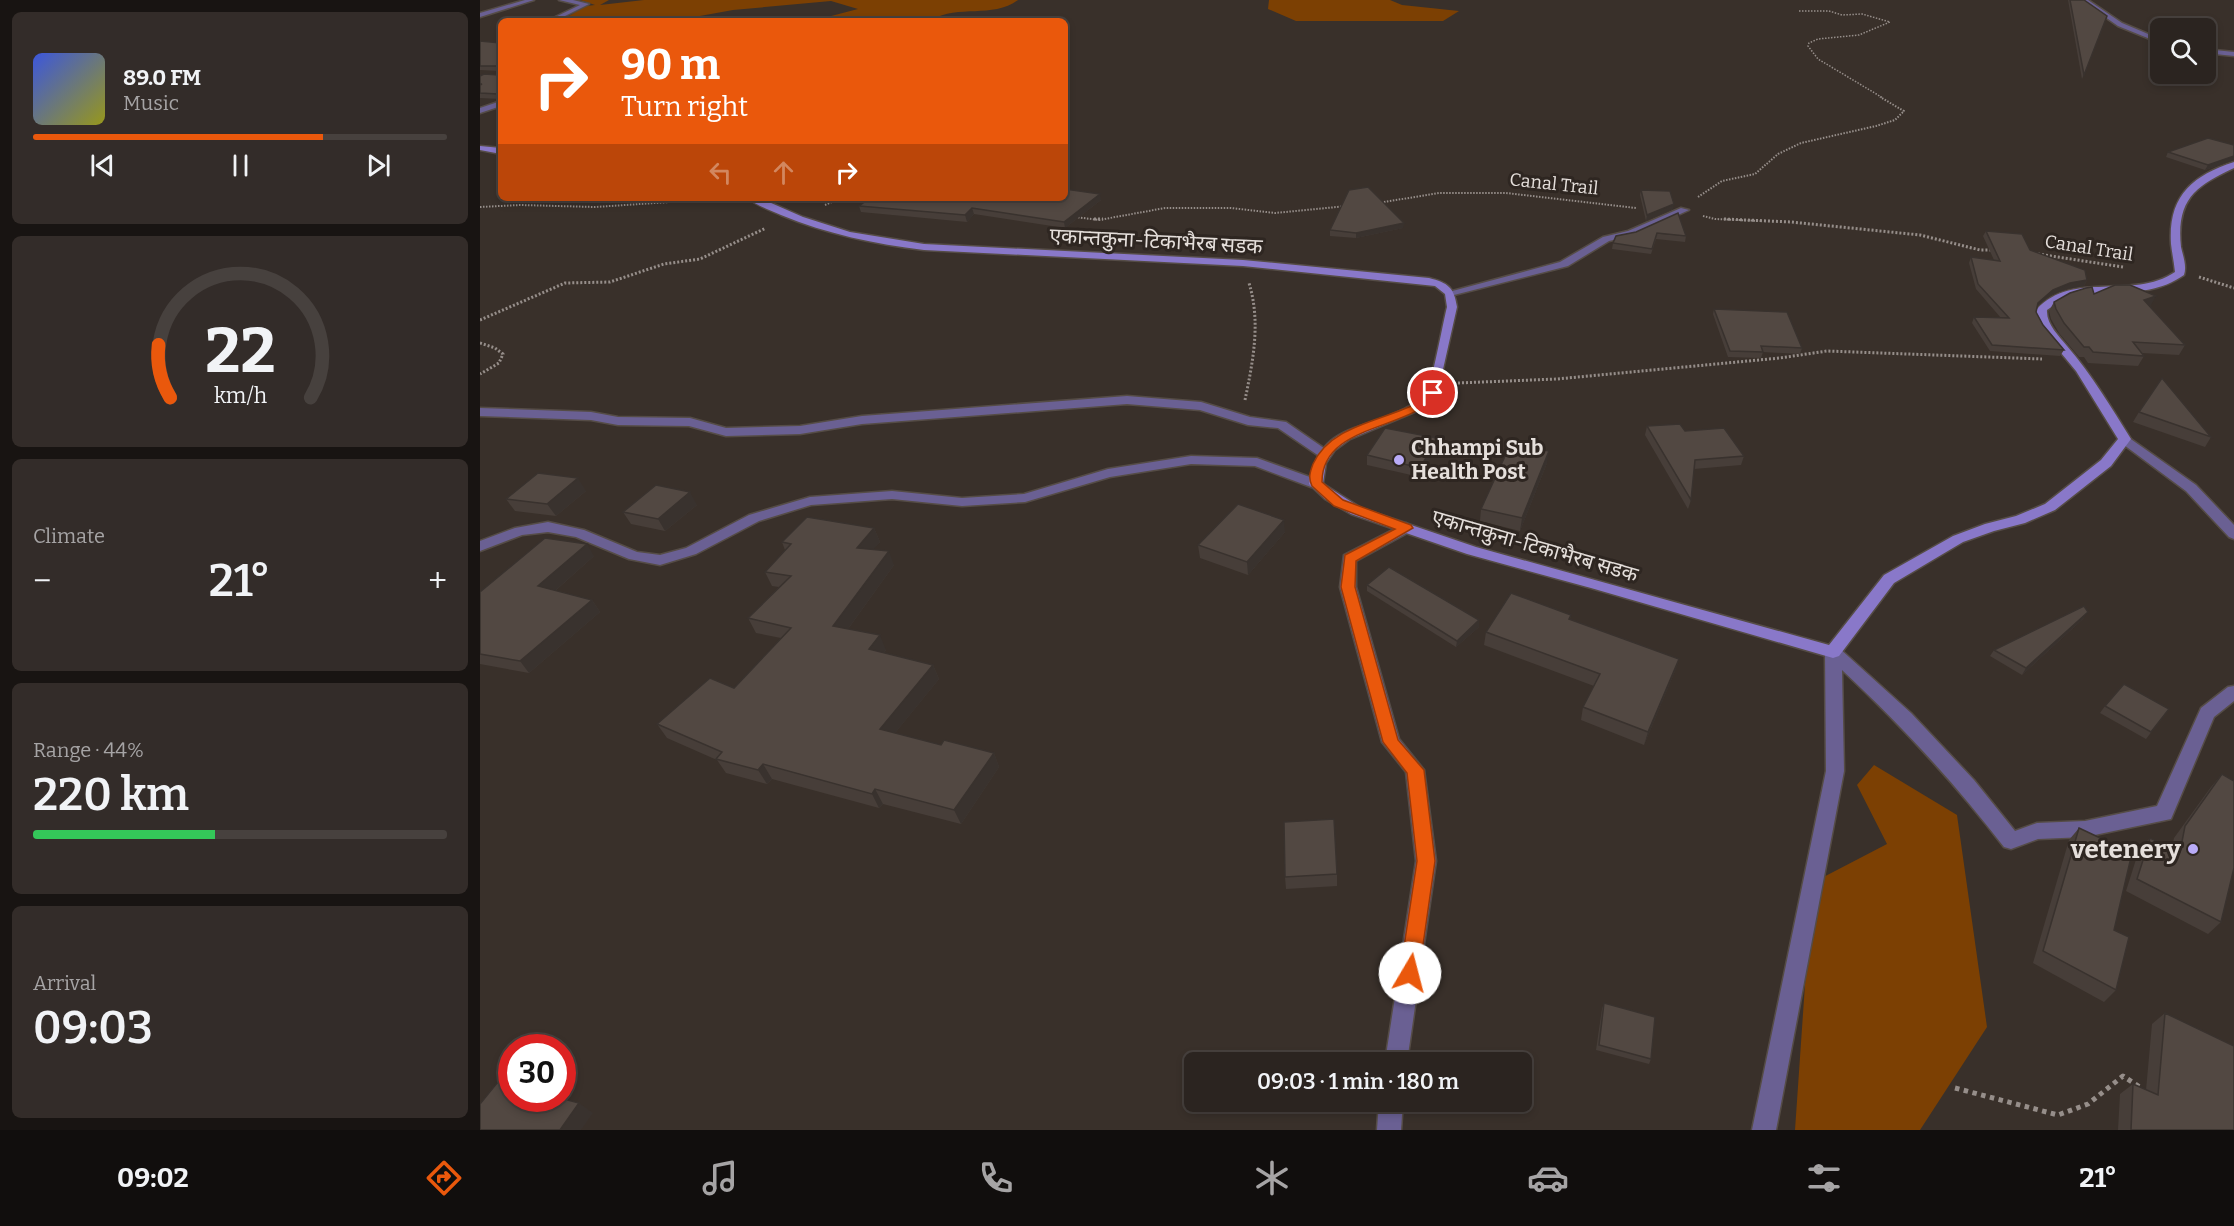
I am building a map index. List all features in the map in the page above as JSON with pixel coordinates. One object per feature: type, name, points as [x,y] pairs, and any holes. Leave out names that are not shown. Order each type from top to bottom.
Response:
[{"type":"main road","points":[[480,148],[498,151]]},
{"type":"main road","points":[[1833,652],[1888,579],[1958,539],[1990,527],[2020,520],[2050,507],[2106,463],[2125,439],[2073,360],[2048,330],[2041,317],[2042,309],[2049,302],[2074,291],[2154,288],[2168,284],[2180,273],[2175,242],[2178,206],[2198,181],[2234,165]]},
{"type":"main road","name":"एकान्तकुना-टिकाभैरब सडक","points":[[759,201],[796,218],[859,238],[905,246],[1243,263],[1429,281],[1439,284],[1450,292]]},
{"type":"main road","points":[[1316,484],[1316,472],[1324,453],[1343,438],[1425,403],[1433,393],[1452,307],[1450,292]]},
{"type":"main road","name":"एकान्तकुना-टिकाभैरब सडक","points":[[1316,484],[1338,503],[1472,551],[1833,652]]},
{"type":"street","points":[[480,15],[531,0]]},
{"type":"street","points":[[556,18],[586,4],[562,0]]},
{"type":"street","points":[[2084,0],[2150,38]]},
{"type":"street","points":[[2216,52],[2234,54]]},
{"type":"street","points":[[480,111],[498,104]]},
{"type":"street","points":[[1450,292],[1563,264],[1606,239],[1631,233],[1684,210]]},
{"type":"street","points":[[480,412],[591,416],[618,421],[690,422],[726,432],[800,430],[862,420],[1127,400],[1201,406],[1248,421],[1281,425],[1324,453]]},
{"type":"street","points":[[2125,439],[2191,488],[2234,534]]},
{"type":"street","points":[[480,546],[520,531],[548,527],[579,533],[634,556],[660,560],[691,551],[754,518],[810,501],[892,495],[962,502],[1025,498],[1108,473],[1191,460],[1257,462],[1316,484]]},
{"type":"street","points":[[1397,1052],[1426,861],[1415,770],[1391,742],[1348,587],[1349,558],[1406,528]]},
{"type":"street","points":[[1833,652],[1905,718],[1967,785],[2012,841],[2037,831],[2085,829],[2164,813],[2207,713],[2234,692]]},
{"type":"street","points":[[1764,1130],[1835,771],[1833,652]]},
{"type":"street","points":[[1389,1130],[1390,1112]]},
{"type":"path","points":[[1684,210],[1702,193],[1722,181],[1755,174],[1778,154],[1801,143],[1876,126],[1895,120],[1904,111],[1818,59],[1808,46],[1809,43],[1818,39],[1861,34],[1890,22],[1862,14],[1842,15],[1829,11],[1798,11]]},
{"type":"path","name":"Canal Trail","points":[[1376,203],[1439,193],[1506,193],[1609,203],[1655,211],[1684,210],[1715,219],[1791,222],[1920,236],[1980,250],[2001,250]]},
{"type":"path","points":[[480,207],[519,205],[595,207],[686,201]]},
{"type":"path","points":[[1075,217],[1099,220],[1165,208],[1231,208],[1275,213],[1356,205]]},
{"type":"path","points":[[480,320],[565,283],[610,282],[664,264],[700,259],[780,220],[796,218]]},
{"type":"path","name":"Canal Trail","points":[[2032,253],[2132,269]]},
{"type":"path","points":[[1243,263],[1254,295],[1255,316],[1254,353],[1245,402],[1248,421]]},
{"type":"path","points":[[2180,266],[2200,277],[2234,288]]},
{"type":"path","points":[[480,343],[503,354],[499,363],[480,374]]},
{"type":"path","points":[[1436,382],[1557,379],[1780,358],[1827,351],[2073,360]]},
{"type":"path","points":[[1954,1089],[2058,1115],[2088,1104],[2123,1076],[2143,1089]]},
{"type":"shaded area","points":[[580,0],[609,0],[600,5],[644,0],[1018,0],[997,9],[953,13],[936,18],[824,18],[858,9],[831,1],[733,10],[689,18],[565,18],[586,6],[595,5]]},
{"type":"shaded area","points":[[1269,0],[1390,0],[1402,5],[1459,11],[1443,21],[1296,21],[1268,9]]},
{"type":"shaded area","points":[[1874,765],[1957,815],[1987,1027],[1920,1130],[1795,1130],[1812,883],[1887,844],[1857,785]]},
{"type":"building","points":[[2070,0],[2084,0],[2107,16],[2084,75]]},
{"type":"building","points":[[480,41],[498,43],[498,66],[480,66]]},
{"type":"building","points":[[498,75],[498,94],[480,93],[482,84],[480,84],[480,76]]},
{"type":"building","points":[[2208,138],[2234,145],[2234,156],[2208,165],[2168,152]]},
{"type":"building","points":[[1368,187],[1404,223],[1356,233],[1330,230],[1349,190]]},
{"type":"building","points":[[1068,189],[1100,194],[1064,222],[972,208],[965,215],[859,206],[866,201],[1068,201]]},
{"type":"building","points":[[1641,190],[1670,191],[1674,204],[1647,215]]},
{"type":"building","points":[[1678,213],[1686,236],[1657,233],[1652,249],[1613,243],[1616,236],[1636,232]]},
{"type":"building","points":[[1986,231],[2022,234],[2030,250],[2085,270],[2087,280],[2070,283],[2053,290],[2038,303],[2036,312],[2043,325],[2064,350],[1992,345],[1974,317],[2009,318],[1978,284],[1971,257],[2000,261]]},
{"type":"building","points":[[2115,285],[2130,285],[2156,296],[2144,300],[2185,345],[2133,342],[2144,356],[2093,352],[2089,347],[2084,347],[2064,323],[2054,302],[2070,293],[2086,288],[2092,287],[2094,294]]},
{"type":"building","points":[[1714,309],[1787,312],[1802,348],[1761,346],[1763,352],[1730,351]]},
{"type":"building","points":[[2162,378],[2211,437],[2139,412]]},
{"type":"building","points":[[1680,424],[1685,431],[1724,428],[1744,456],[1695,460],[1691,500],[1647,426]]},
{"type":"building","name":"Chhampi Sub Health Post","points":[[1385,428],[1437,438],[1420,468],[1367,455]]},
{"type":"building","points":[[1511,443],[1549,451],[1522,518],[1481,509]]},
{"type":"building","points":[[538,473],[578,478],[547,504],[506,499]]},
{"type":"building","points":[[656,485],[690,492],[658,519],[623,512]]},
{"type":"building","points":[[1238,504],[1284,520],[1247,562],[1198,545]]},
{"type":"building","points":[[807,517],[874,528],[857,548],[889,551],[833,626],[880,635],[869,649],[933,665],[880,729],[941,745],[944,740],[994,753],[954,810],[875,789],[872,794],[763,764],[758,770],[716,759],[722,752],[657,724],[710,678],[734,688],[791,628],[748,618],[791,576],[765,572],[791,544],[782,542]]},
{"type":"building","points":[[545,538],[587,544],[538,586],[592,600],[520,661],[480,654],[480,592]]},
{"type":"building","points":[[1389,567],[1479,620],[1457,641],[1367,585]]},
{"type":"building","points":[[1511,593],[1571,615],[1569,619],[1679,659],[1648,732],[1583,707],[1600,674],[1486,632]]},
{"type":"building","points":[[2084,606],[2088,612],[2026,668],[1994,650]]},
{"type":"building","points":[[2124,684],[2169,709],[2151,732],[2105,706]]},
{"type":"building","points":[[2222,774],[2234,781],[2234,868],[2221,922],[2137,879],[2150,838],[2180,852],[2185,826]]},
{"type":"building","points":[[1334,819],[1337,874],[1285,877],[1284,822]]},
{"type":"building","points":[[2079,828],[2132,853],[2114,930],[2129,937],[2116,990],[2043,951]]},
{"type":"building","points":[[1604,1003],[1655,1017],[1651,1059],[1599,1045]]},
{"type":"building","points":[[2165,1013],[2234,1046],[2234,1130],[2131,1130],[2133,1084],[2158,1095]]},
{"type":"building","points":[[497,1083],[498,1112],[573,1112],[560,1130],[480,1130],[480,1104]]},
{"type":"place","name":"Chhampi Sub Health Post","points":[[1399,460]]},
{"type":"place","name":"vetenery","points":[[2193,849]]},
{"type":"route","points":[[1410,973],[1426,861],[1415,770],[1391,742],[1348,587],[1349,558],[1406,528],[1338,503],[1316,484],[1316,472],[1324,453],[1331,446],[1357,431],[1425,403],[1433,393]]}]
